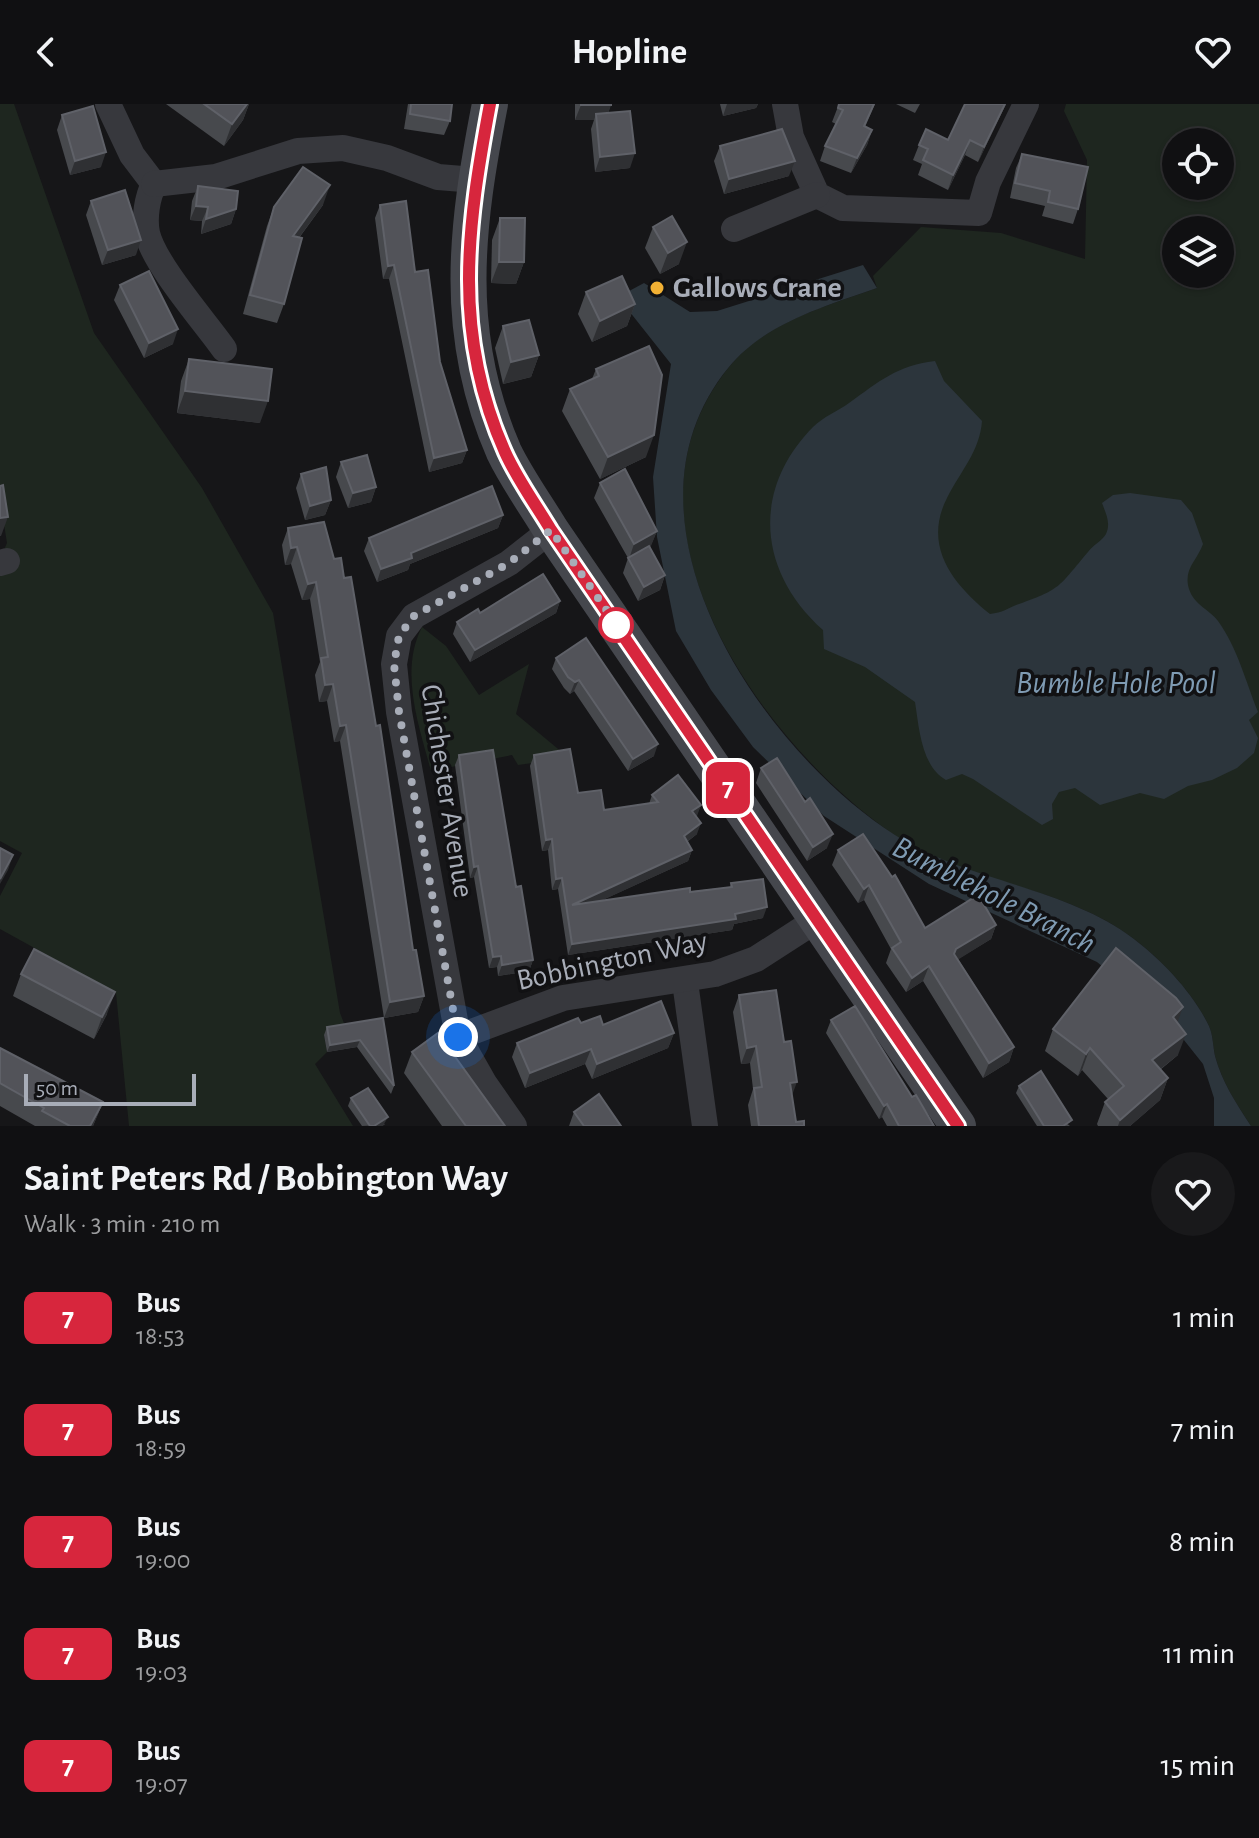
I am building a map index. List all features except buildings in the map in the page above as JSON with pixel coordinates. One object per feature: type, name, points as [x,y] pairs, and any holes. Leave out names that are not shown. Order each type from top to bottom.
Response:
[{"type":"street","points":[[108,104],[132,155],[154,184]]},
{"type":"street","points":[[490,104],[468,228],[467,291],[483,398],[506,454],[551,530],[958,1126]]},
{"type":"street","points":[[785,104],[791,137],[817,195],[843,208],[979,213],[988,182],[1026,104]]},
{"type":"street","points":[[154,184],[216,177],[298,151],[343,148],[387,158],[438,177],[475,180]]},
{"type":"street","points":[[154,184],[147,198],[147,234],[165,268],[224,349]]},
{"type":"street","points":[[734,229],[817,195]]},
{"type":"street","name":"Chichester Avenue","points":[[514,1126],[484,1083],[458,1037],[399,712],[394,664],[399,636],[414,616],[509,563],[551,530]]},
{"type":"street","name":"Bobbington Way","points":[[458,1037],[563,998],[685,982],[756,959],[818,919]]},
{"type":"street","points":[[685,982],[705,1126]]},
{"type":"shaded area","points":[[0,104],[14,104],[94,333],[202,488],[273,613],[340,1013],[347,1031],[324,1035],[327,1052],[315,1064],[353,1126],[129,1126],[116,993],[0,929],[0,896],[22,853],[0,841],[0,559],[7,543],[0,499]]},
{"type":"shaded area","points":[[1066,104],[1259,104],[1259,1126],[1251,1126],[1226,1084],[1215,1056],[1210,1029],[1195,1002],[1167,968],[1134,939],[1076,906],[949,863],[919,849],[890,832],[840,792],[792,742],[749,685],[714,623],[690,558],[683,492],[695,427],[729,367],[743,352],[778,327],[877,288],[873,276],[921,227],[1001,233],[1085,259],[1087,160],[1064,111]]},
{"type":"shaded area","points":[[422,627],[446,646],[479,695],[529,664],[516,714],[569,758],[518,765],[512,755],[431,771],[413,699],[412,662]]},
{"type":"water","name":"Bumblehole Branch","points":[[863,265],[877,288],[797,318],[760,339],[729,367],[695,427],[683,492],[691,559],[714,625],[750,689],[795,747],[844,796],[895,835],[954,864],[1079,907],[1134,939],[1156,957],[1186,990],[1202,1014],[1210,1029],[1221,1075],[1251,1126],[1214,1126],[1214,1098],[1203,1064],[1168,1020],[1097,962],[929,884],[824,816],[753,747],[711,690],[676,631],[657,537],[653,477],[671,364],[618,297],[644,283],[690,312],[717,311]]},
{"type":"water","name":"Bumble Hole Pool","points":[[935,361],[944,381],[982,421],[978,442],[940,516],[940,549],[954,577],[990,614],[1044,594],[1065,579],[1106,534],[1108,522],[1102,503],[1113,495],[1130,493],[1181,500],[1192,513],[1203,544],[1189,570],[1189,589],[1194,599],[1225,631],[1258,712],[1249,720],[1258,738],[1254,753],[1237,768],[1212,780],[1188,786],[1164,799],[1140,793],[1100,805],[1075,788],[1059,792],[1052,804],[1053,819],[1042,825],[973,779],[962,774],[946,780],[938,774],[926,756],[915,702],[865,667],[824,649],[823,630],[801,607],[785,583],[775,557],[770,530],[779,477],[793,451],[821,420],[889,376],[921,363]]},
{"type":"bus line","name":"7","points":[[490,104],[468,228],[467,291],[483,398],[506,454],[551,530],[958,1126]]},
{"type":"place","name":"Gallows Crane","points":[[657,288]]},
{"type":"route","points":[[458,1037],[399,712],[394,664],[399,636],[414,616],[509,563],[551,530],[623,634],[616,625]]}]
